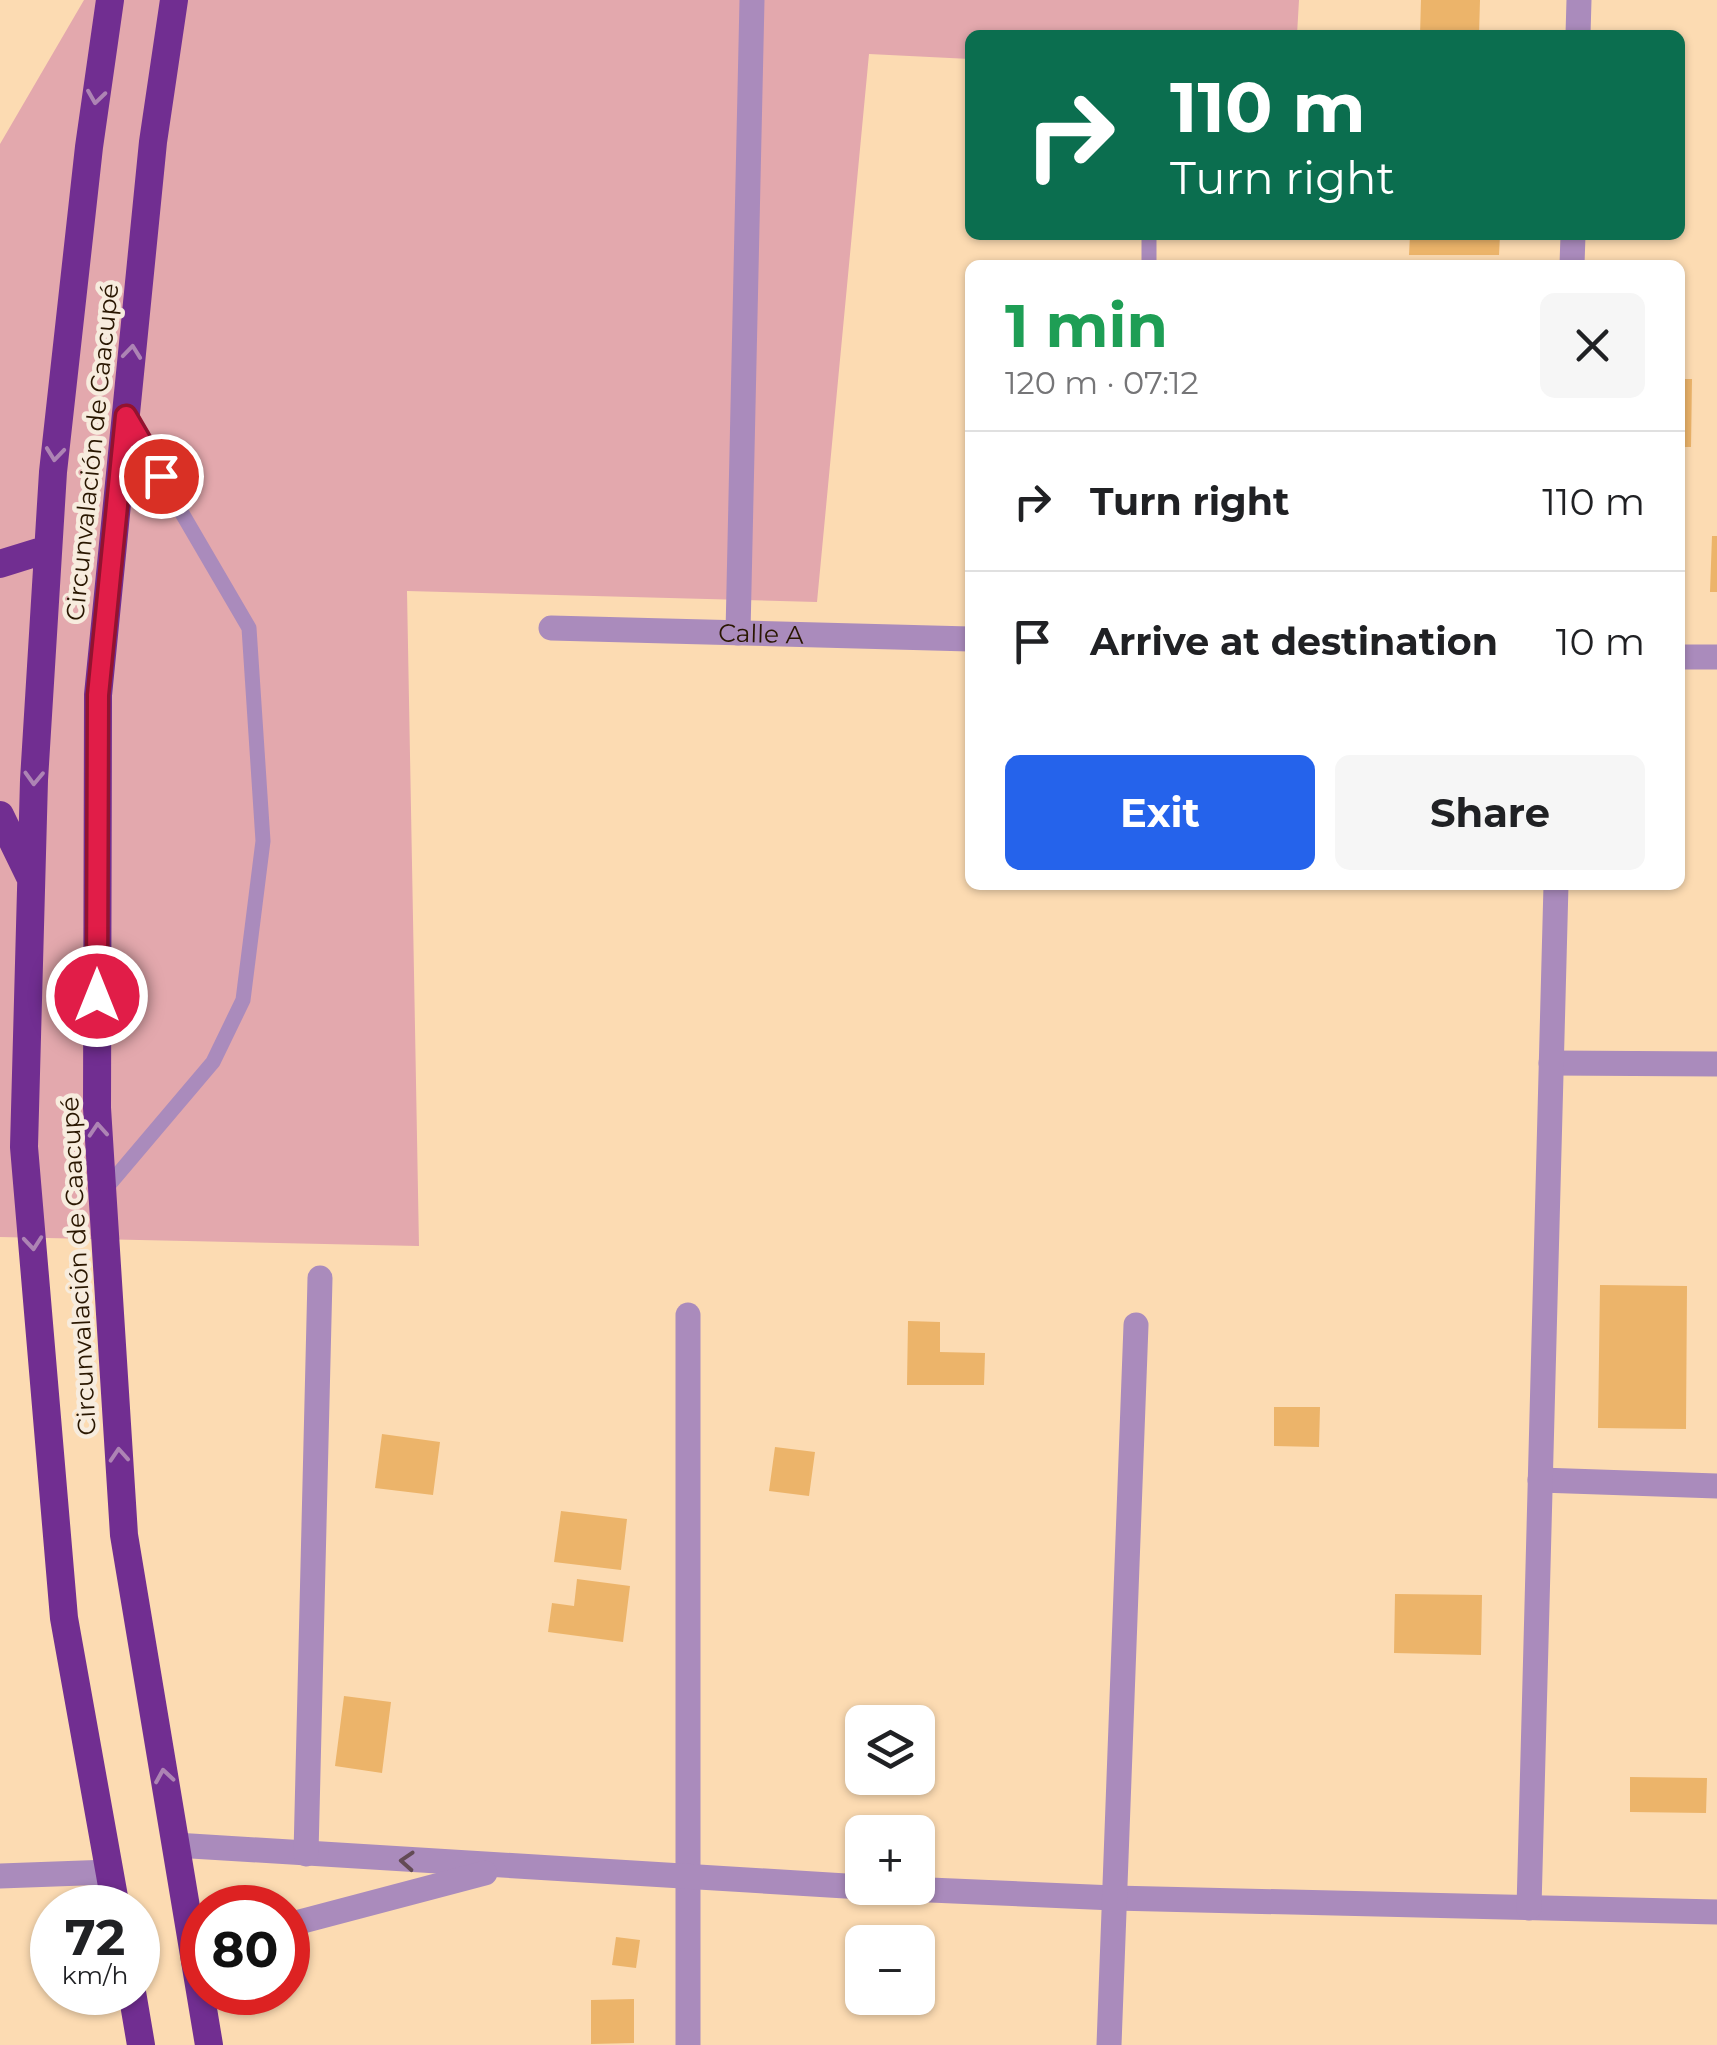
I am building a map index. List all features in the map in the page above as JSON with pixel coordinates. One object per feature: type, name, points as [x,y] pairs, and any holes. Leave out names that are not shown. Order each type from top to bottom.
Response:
[{"type":"highway","name":"Circunvalación de Caacupé","points":[[110,0],[52,472],[32,880],[26,1166],[64,1618],[112,1885]]},
{"type":"highway","name":"Circunvalación de Caacupé","points":[[174,0],[153,142],[98,695],[97,1108],[124,1536],[184,1885]]},
{"type":"highway","points":[[0,564],[48,549]]},
{"type":"highway","points":[[0,815],[32,880]]},
{"type":"highway","points":[[136,2015],[141,2045]]},
{"type":"highway","name":"Circunvalación de Caacupé","points":[[205,2015],[208,2045]]},
{"type":"street","points":[[738,633],[752,0]]},
{"type":"street","points":[[1578,30],[1579,0]]},
{"type":"street","name":"Calle A","points":[[551,628],[965,639]]},
{"type":"street","points":[[1685,657],[1717,657]]},
{"type":"street","points":[[1529,1908],[1556,890]]},
{"type":"street","points":[[1551,1063],[1717,1064]]},
{"type":"street","points":[[306,1854],[320,1278]]},
{"type":"street","points":[[688,1315],[688,2045]]},
{"type":"street","points":[[1109,2045],[1136,1325]]},
{"type":"street","points":[[1540,1480],[1717,1486]]},
{"type":"street","points":[[175,1845],[504,1868],[845,1885]]},
{"type":"street","points":[[310,1919],[504,1868]]},
{"type":"street","points":[[0,1876],[110,1872]]},
{"type":"street","points":[[935,1890],[1717,1912]]},
{"type":"lane","points":[[102,1193],[213,1062],[243,1000],[263,840],[249,628],[126,416]]},
{"type":"shaded area","points":[[84,0],[1299,0],[1297,30],[965,30],[965,59],[869,54],[817,602],[407,591],[419,1246],[0,1237],[0,144]]},
{"type":"building","points":[[1421,0],[1480,0],[1479,30],[1420,30]]},
{"type":"building","points":[[1410,240],[1500,240],[1499,255],[1409,255]]},
{"type":"building","points":[[1685,379],[1692,379],[1691,447],[1685,447]]},
{"type":"building","points":[[1712,536],[1717,536],[1717,592],[1710,592]]},
{"type":"building","points":[[1600,1285],[1687,1286],[1686,1429],[1598,1428]]},
{"type":"building","points":[[908,1321],[940,1322],[940,1352],[985,1353],[984,1385],[907,1385]]},
{"type":"building","points":[[1274,1407],[1320,1407],[1319,1447],[1274,1446]]},
{"type":"building","points":[[382,1434],[440,1442],[433,1495],[375,1488]]},
{"type":"building","points":[[775,1447],[815,1452],[809,1496],[769,1491]]},
{"type":"building","points":[[561,1511],[627,1519],[621,1570],[554,1562]]},
{"type":"building","points":[[577,1579],[630,1586],[623,1642],[548,1632],[552,1603],[574,1606]]},
{"type":"building","points":[[1395,1594],[1482,1595],[1481,1655],[1394,1653]]},
{"type":"building","points":[[344,1696],[391,1702],[382,1773],[335,1766]]},
{"type":"building","points":[[1630,1777],[1707,1778],[1706,1813],[1630,1812]]},
{"type":"building","points":[[616,1937],[640,1940],[636,1968],[612,1965]]},
{"type":"building","points":[[634,1999],[634,2043],[591,2044],[591,2000]]},
{"type":"route","points":[[97,996],[98,695],[126,416],[161,476]]}]
